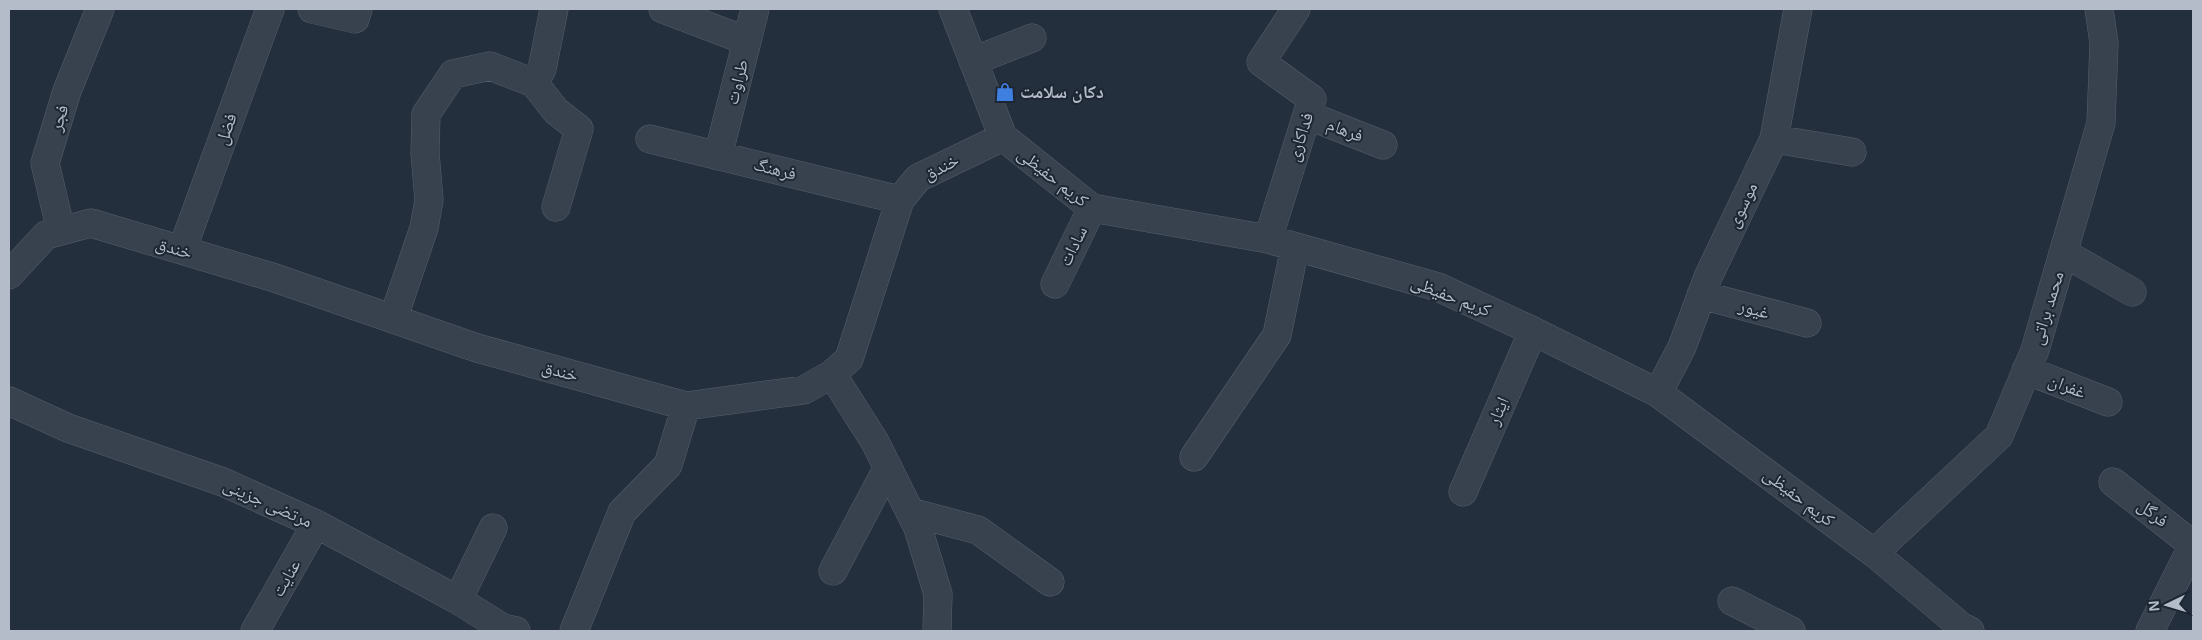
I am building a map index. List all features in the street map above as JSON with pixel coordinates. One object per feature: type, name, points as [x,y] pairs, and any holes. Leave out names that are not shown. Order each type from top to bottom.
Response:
[{"type":"street","name":"فجر","points":[[61,231],[45,163],[67,91],[100,9]]},
{"type":"street","name":"فضل","points":[[182,250],[270,9]]},
{"type":"street","points":[[312,9],[355,19],[358,9]]},
{"type":"street","points":[[534,83],[542,69],[554,9]]},
{"type":"street","points":[[663,9],[747,41]]},
{"type":"street","name":"طراوت","points":[[718,156],[755,9]]},
{"type":"street","name":"کریم حفیظی","points":[[953,9],[1003,137],[1092,208],[1268,239],[1438,288],[1533,331],[1658,392],[1874,553],[1962,628],[1970,631]]},
{"type":"street","name":"فداکاری","points":[[1268,239],[1312,99],[1261,62],[1296,9]]},
{"type":"street","name":"موسوی","points":[[1658,392],[1682,347],[1740,206],[1774,138],[1798,9]]},
{"type":"street","name":"محمد براتی","points":[[1874,553],[1999,436],[2035,350],[2101,123],[2104,43],[2099,9]]},
{"type":"street","points":[[973,61],[1032,38]]},
{"type":"street","points":[[393,319],[424,228],[429,200],[425,153],[426,114],[453,74],[490,66],[534,83],[556,111],[579,129],[556,207]]},
{"type":"street","name":"فرهام","points":[[1307,116],[1383,145]]},
{"type":"street","name":"خندق","points":[[9,275],[46,235],[91,223],[275,278],[477,348],[686,406],[804,390],[832,374],[849,359],[900,200],[918,178],[1003,137]]},
{"type":"street","points":[[1774,138],[1852,152]]},
{"type":"street","name":"فرهنگ","points":[[650,139],[900,200]]},
{"type":"street","name":"سادات","points":[[1055,284],[1092,208]]},
{"type":"street","points":[[1194,456],[1277,336],[1295,247]]},
{"type":"street","points":[[2064,253],[2132,292]]},
{"type":"street","name":"غیور","points":[[1702,295],[1807,323]]},
{"type":"street","name":"ایثار","points":[[1463,492],[1533,331]]},
{"type":"street","name":"غفران","points":[[2026,370],[2108,402]]},
{"type":"street","points":[[832,374],[875,442],[918,528],[938,594],[937,631]]},
{"type":"street","name":"مرتضی جزینی","points":[[9,400],[68,428],[223,482],[316,524],[458,600],[507,630]]},
{"type":"street","points":[[574,631],[622,512],[668,466],[686,406]]},
{"type":"street","points":[[833,570],[888,467]]},
{"type":"street","name":"فرگل","points":[[2113,482],[2193,545]]},
{"type":"street","points":[[910,512],[978,530],[1050,582]]},
{"type":"street","name":"عنایت","points":[[255,631],[316,524]]},
{"type":"street","points":[[458,600],[493,528]]},
{"type":"street","points":[[2150,631],[2193,545]]},
{"type":"street","points":[[1732,601],[1791,631]]},
{"type":"place","name":"دکان سلامت","points":[[1005,92]]}]
